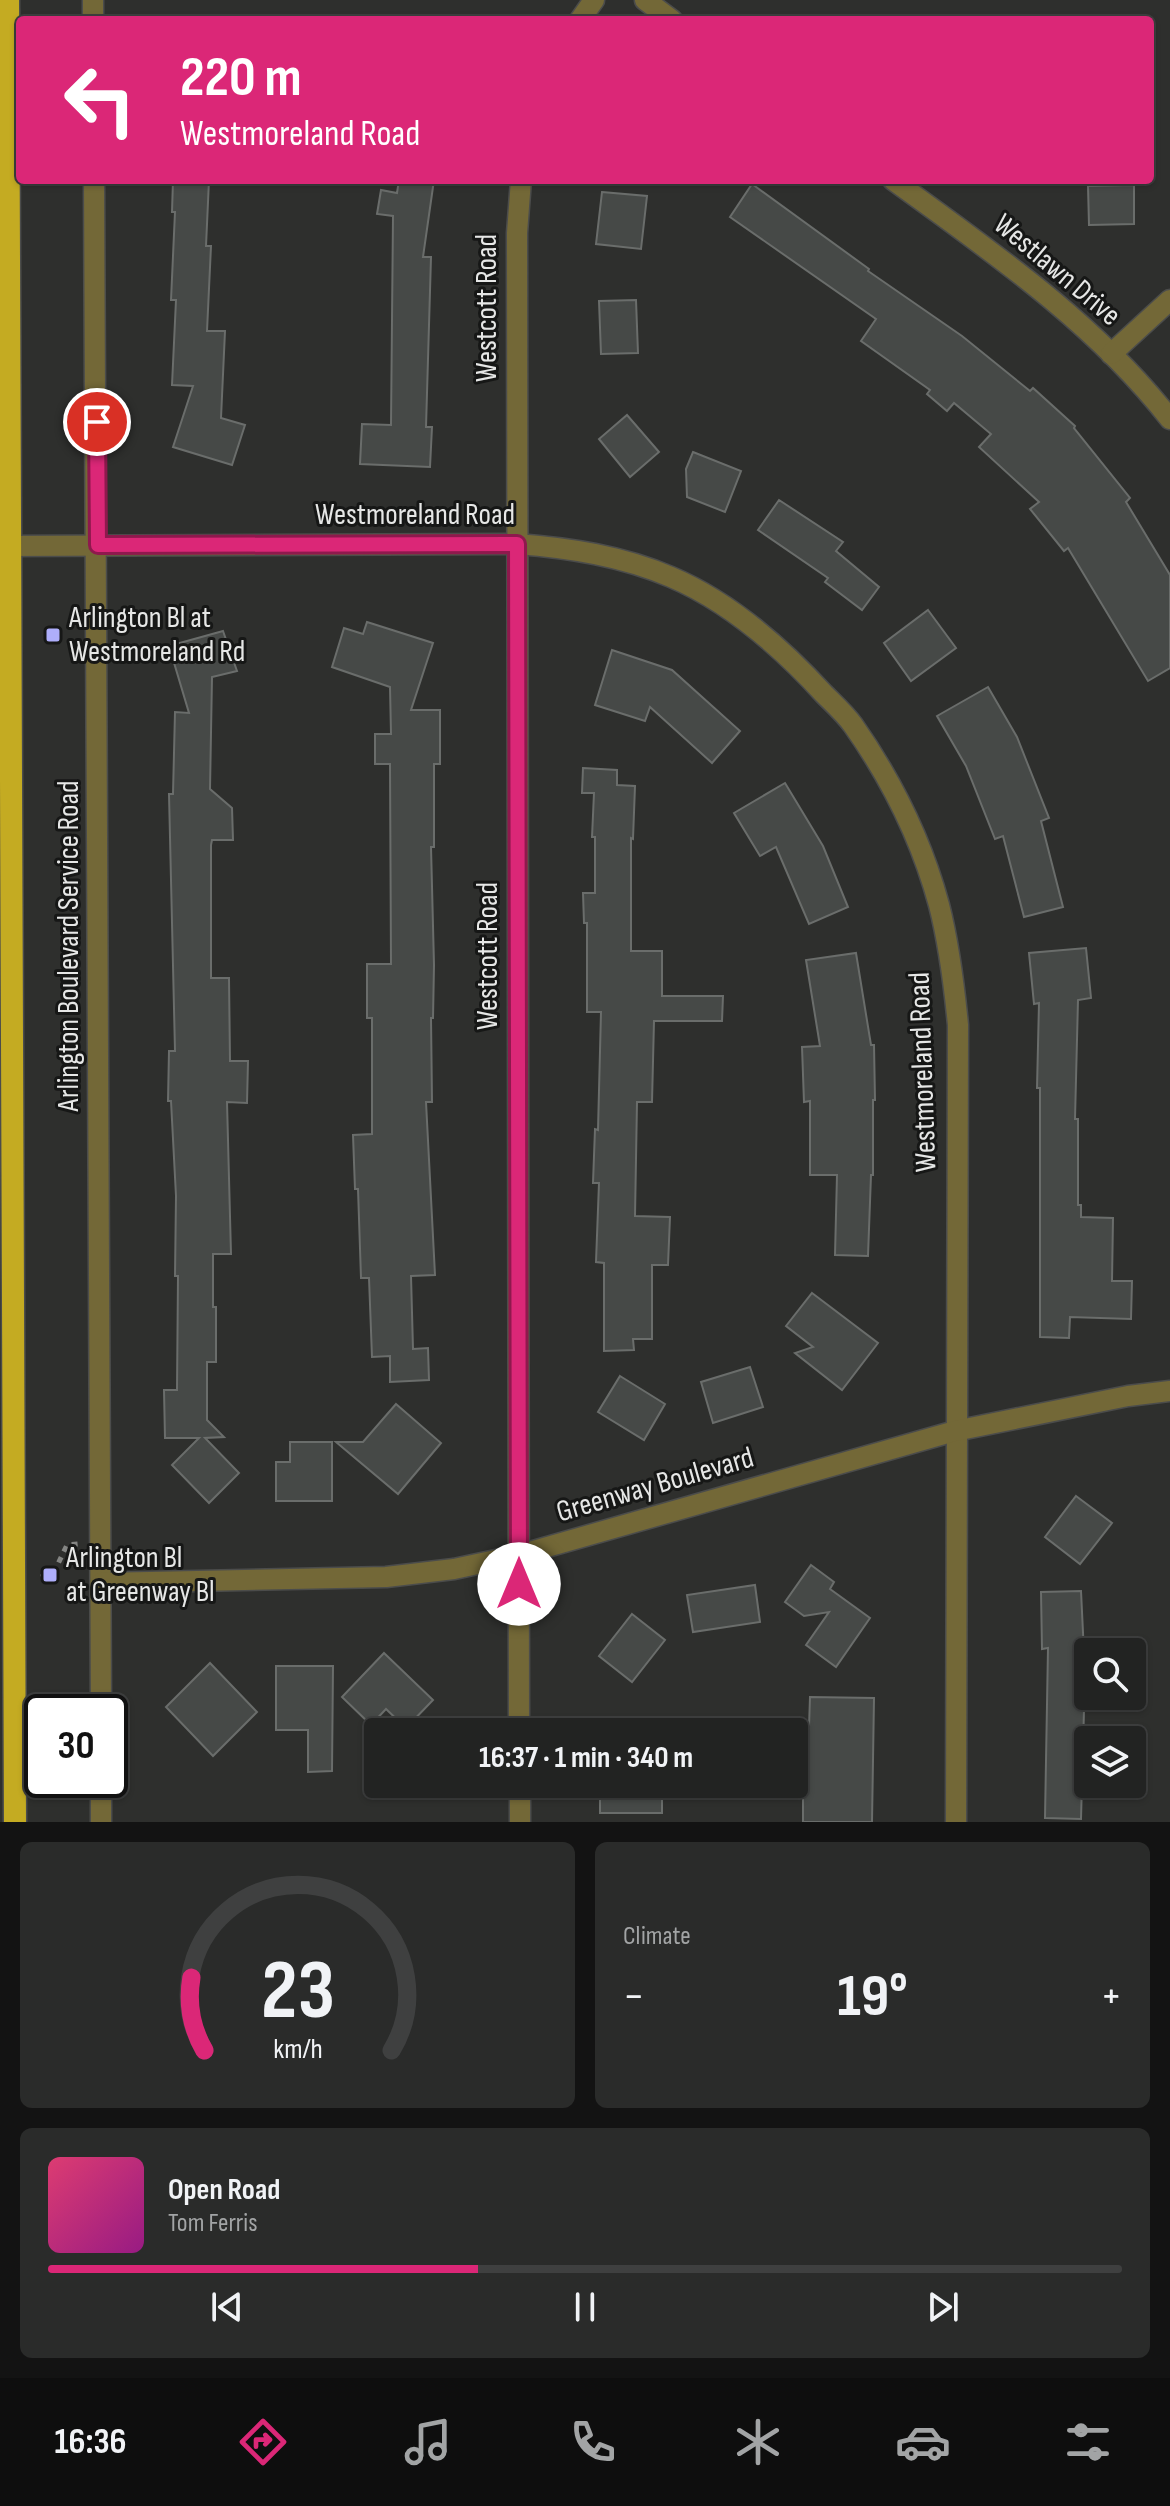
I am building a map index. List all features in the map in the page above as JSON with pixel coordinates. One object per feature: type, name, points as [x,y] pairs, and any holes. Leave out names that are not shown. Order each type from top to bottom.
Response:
[{"type":"highway","points":[[8,0],[5,546],[8,1555],[15,1822]]},
{"type":"street","points":[[645,0],[667,16]]},
{"type":"street","name":"Arlington Boulevard Service Road","points":[[94,184],[101,1694]]},
{"type":"street","name":"Westcott Road","points":[[519,1718],[517,233],[521,184]]},
{"type":"street","name":"Westlawn Drive","points":[[899,184],[1047,296],[1111,354],[1170,419]]},
{"type":"street","points":[[1111,354],[1170,300]]},
{"type":"street","name":"Westmoreland Road","points":[[5,546],[517,544],[560,547],[616,558],[672,578],[753,627],[796,664],[851,723],[892,790],[915,837],[938,904],[952,964],[958,1025],[956,1822]]},
{"type":"street","name":"Greenway Boulevard","points":[[101,1583],[386,1577],[454,1569],[519,1555],[955,1431],[1128,1396],[1170,1391]]},
{"type":"street","points":[[101,1798],[101,1822]]},
{"type":"street","points":[[520,1798],[520,1822]]},
{"type":"path","points":[[41,1577],[55,1570],[67,1545],[100,1544]]},
{"type":"building","points":[[173,184],[209,184],[206,246],[211,246],[207,331],[225,331],[221,418],[245,425],[232,465],[173,447],[193,386],[172,385],[176,300],[171,300],[175,212],[172,212]]},
{"type":"building","points":[[398,184],[433,184],[423,257],[431,257],[426,427],[432,427],[430,467],[360,464],[362,424],[391,425],[393,216],[377,214],[381,190],[397,193]]},
{"type":"building","points":[[752,184],[868,271],[962,336],[1030,391],[1033,388],[1075,426],[1130,498],[1126,502],[1170,575],[1170,668],[1148,681],[1068,548],[1064,551],[1030,509],[1039,502],[979,447],[991,434],[954,403],[947,411],[927,394],[930,390],[861,341],[876,319],[730,217]]},
{"type":"building","points":[[1134,185],[1134,224],[1089,225],[1088,186]]},
{"type":"building","points":[[602,192],[647,196],[641,249],[596,244]]},
{"type":"building","points":[[636,300],[638,353],[601,354],[599,301]]},
{"type":"building","points":[[627,415],[659,452],[630,477],[599,439]]},
{"type":"building","points":[[693,452],[741,471],[725,512],[687,497],[686,469]]},
{"type":"building","points":[[779,500],[843,542],[836,551],[879,587],[862,610],[825,582],[828,578],[758,530]]},
{"type":"building","points":[[928,610],[956,648],[911,681],[884,643]]},
{"type":"building","points":[[367,622],[433,643],[411,710],[440,710],[440,764],[434,764],[434,847],[431,847],[434,965],[432,1102],[426,1102],[435,1275],[411,1276],[413,1349],[428,1348],[429,1380],[390,1382],[390,1356],[372,1357],[369,1278],[361,1278],[353,1135],[372,1134],[372,1018],[367,1018],[367,964],[391,964],[390,764],[375,764],[375,734],[391,734],[390,687],[332,667],[344,628],[363,634]]},
{"type":"building","points":[[223,631],[237,671],[212,677],[210,789],[232,808],[233,840],[212,840],[211,845],[211,978],[229,978],[230,1061],[248,1061],[247,1103],[227,1102],[231,1254],[213,1254],[216,1362],[207,1362],[207,1420],[224,1437],[205,1438],[239,1473],[209,1503],[172,1465],[199,1438],[165,1438],[164,1390],[177,1390],[178,1276],[175,1276],[176,1196],[171,1101],[168,1101],[169,1051],[175,1051],[169,794],[173,794],[175,712],[189,713],[169,646]]},
{"type":"building","points":[[612,650],[672,670],[740,731],[712,763],[650,707],[645,721],[595,705]]},
{"type":"building","points":[[988,687],[1017,737],[1049,818],[1041,821],[1063,907],[1024,917],[1003,836],[995,839],[966,766],[937,716]]},
{"type":"building","points":[[583,768],[617,770],[617,785],[635,786],[631,838],[631,951],[662,951],[662,996],[723,996],[722,1021],[654,1021],[652,1102],[637,1102],[635,1216],[670,1217],[668,1265],[652,1265],[652,1339],[633,1339],[634,1350],[604,1351],[604,1263],[596,1262],[599,1183],[593,1183],[595,1129],[598,1130],[601,1012],[587,1012],[587,923],[584,923],[583,893],[595,893],[595,837],[592,837],[594,793],[582,793]]},
{"type":"building","points":[[785,783],[823,846],[848,907],[809,924],[776,847],[760,856],[734,813]]},
{"type":"building","points":[[1086,948],[1091,998],[1078,1000],[1075,1119],[1078,1119],[1078,1205],[1081,1205],[1081,1217],[1113,1218],[1112,1281],[1132,1281],[1131,1319],[1070,1317],[1069,1338],[1040,1337],[1039,1003],[1034,1004],[1029,953]]},
{"type":"building","points":[[856,953],[871,1045],[874,1045],[873,1175],[868,1256],[835,1255],[837,1175],[810,1175],[810,1101],[804,1102],[802,1047],[820,1046],[806,960]]},
{"type":"building","points":[[812,1293],[878,1343],[842,1390],[795,1353],[813,1347],[786,1326]]},
{"type":"building","points":[[750,1367],[763,1407],[713,1423],[701,1382]]},
{"type":"building","points":[[620,1376],[665,1404],[644,1440],[598,1412]]},
{"type":"building","points":[[396,1404],[441,1443],[398,1494],[336,1442],[363,1442]]},
{"type":"building","points":[[290,1442],[332,1442],[332,1501],[276,1501],[276,1462],[290,1462]]},
{"type":"building","points":[[1076,1496],[1112,1523],[1080,1564],[1045,1537]]},
{"type":"building","points":[[811,1565],[834,1582],[830,1589],[870,1618],[836,1667],[806,1645],[829,1612],[804,1616],[785,1602]]},
{"type":"building","points":[[755,1585],[760,1622],[693,1632],[687,1595]]},
{"type":"building","points":[[1081,1591],[1083,1638],[1074,1638],[1074,1710],[1084,1710],[1084,1726],[1074,1726],[1074,1798],[1082,1798],[1081,1819],[1045,1818],[1048,1648],[1042,1649],[1041,1592]]},
{"type":"building","points":[[632,1614],[665,1640],[632,1682],[599,1656]]},
{"type":"building","points":[[384,1653],[433,1700],[416,1718],[395,1718],[386,1709],[378,1718],[364,1718],[342,1697]]},
{"type":"building","points":[[210,1663],[257,1712],[213,1756],[166,1707]]},
{"type":"building","points":[[276,1666],[333,1666],[332,1771],[308,1772],[308,1730],[276,1730]]},
{"type":"building","points":[[810,1697],[874,1698],[872,1822],[803,1822],[803,1798],[808,1798]]},
{"type":"building","points":[[600,1798],[662,1798],[662,1813],[600,1813]]},
{"type":"place","name":"Arlington Bl at Westmoreland Rd","points":[[53,635]]},
{"type":"place","name":"Arlington Bl at Greenway Bl","points":[[50,1575]]},
{"type":"route","points":[[97,422],[98,545],[517,544],[519,1584]]}]
